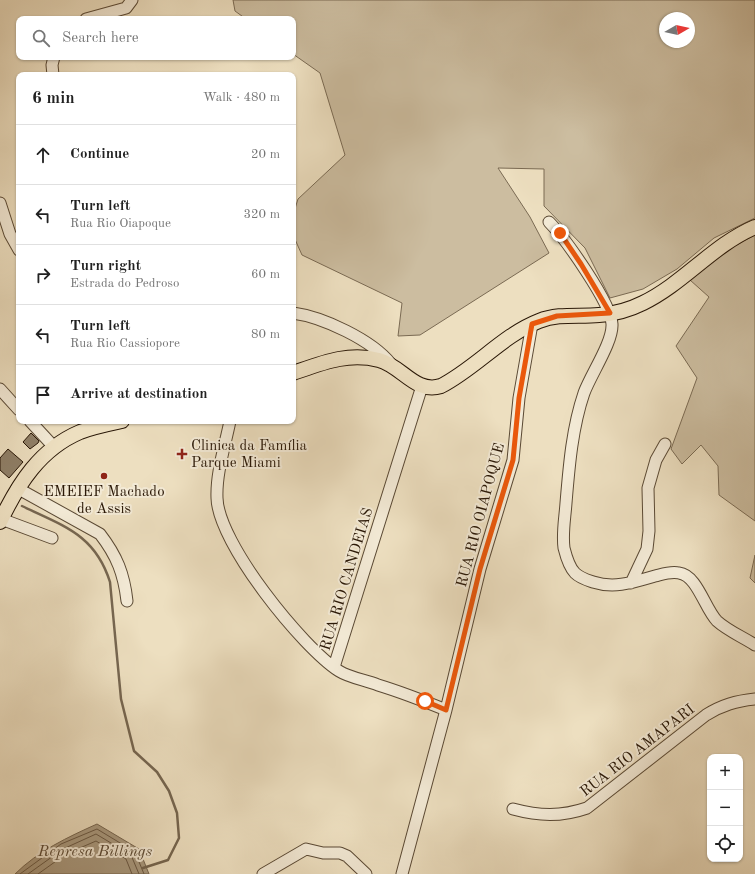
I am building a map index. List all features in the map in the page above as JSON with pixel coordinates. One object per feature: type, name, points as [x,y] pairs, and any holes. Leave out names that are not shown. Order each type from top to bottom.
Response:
[{"type":"main road","points":[[296,372],[344,357],[369,358],[391,364],[422,386],[434,388],[448,382],[532,324],[557,316],[610,313],[633,307],[656,296],[724,244],[755,227]]},
{"type":"main road","points":[[1,520],[17,488],[42,458],[54,447],[81,432],[111,424]]},
{"type":"street","points":[[94,16],[120,10],[131,2]]},
{"type":"street","points":[[53,60],[53,72]]},
{"type":"street","points":[[0,203],[2,215],[16,244]]},
{"type":"street","points":[[549,222],[568,244],[610,313],[612,324],[610,337],[585,391],[577,419],[563,535],[564,548],[568,562],[574,572],[580,577],[608,586],[631,583],[666,573],[681,573],[688,576],[694,583],[718,622],[755,645]]},
{"type":"street","points":[[296,314],[315,319],[351,334],[370,344],[383,354],[391,364]]},
{"type":"street","name":"RUA RIO OIAPOQUE","points":[[402,874],[446,710],[480,569],[513,460],[519,398],[532,324]]},
{"type":"street","name":"RUA RIO CANDEIAS","points":[[230,424],[217,499],[224,527],[239,555],[264,593],[306,641],[334,667],[422,386]]},
{"type":"street","points":[[0,389],[16,407]]},
{"type":"street","points":[[33,424],[54,447]]},
{"type":"street","points":[[631,583],[647,549],[649,531],[648,488],[656,460],[665,444]]},
{"type":"street","points":[[17,488],[82,522],[100,534],[108,543],[125,577],[127,601]]},
{"type":"street","points":[[1,520],[52,538]]},
{"type":"street","points":[[334,667],[346,674],[400,692],[446,710]]},
{"type":"street","name":"RUA RIO AMAPARI","points":[[513,809],[531,814],[551,816],[570,814],[587,808],[706,715],[720,706],[733,702],[755,699]]},
{"type":"street","points":[[263,874],[306,849],[323,853],[340,853],[347,856],[366,874]]},
{"type":"shaded area","points":[[233,0],[755,0],[755,218],[714,238],[677,269],[643,289],[610,298],[585,248],[544,206],[544,169],[498,168],[530,217],[549,253],[420,335],[398,336],[402,303],[302,255],[296,242],[296,205],[298,199],[345,155],[320,73],[296,56],[296,16],[242,16],[235,11]]},
{"type":"shaded area","points":[[755,235],[755,521],[719,495],[718,466],[701,445],[682,464],[671,449],[697,378],[676,346],[709,297],[690,280],[727,250]]},
{"type":"shaded area","points":[[755,555],[755,583],[750,578]]},
{"type":"water","name":"Represa Billings","points":[[97,824],[139,849],[149,874],[15,874],[33,858],[64,839]]},
{"type":"building","points":[[31,433],[39,441],[30,449],[23,442]]},
{"type":"building","points":[[8,449],[23,462],[9,478],[0,470],[0,458]]},
{"type":"waterway","points":[[22,506],[64,526],[86,542],[96,553],[104,566],[110,582],[121,699],[134,751],[157,772],[169,791],[177,813],[179,838],[168,860],[143,868]]},
{"type":"place","name":"Clinica da Família Parque Miami","points":[[182,454]]},
{"type":"place","name":"EMEIEF Machado de Assis","points":[[104,476]]},
{"type":"route","points":[[425,701],[446,710],[480,569],[513,460],[519,398],[532,324],[557,316],[598,315],[610,313],[581,264],[560,233]]}]
